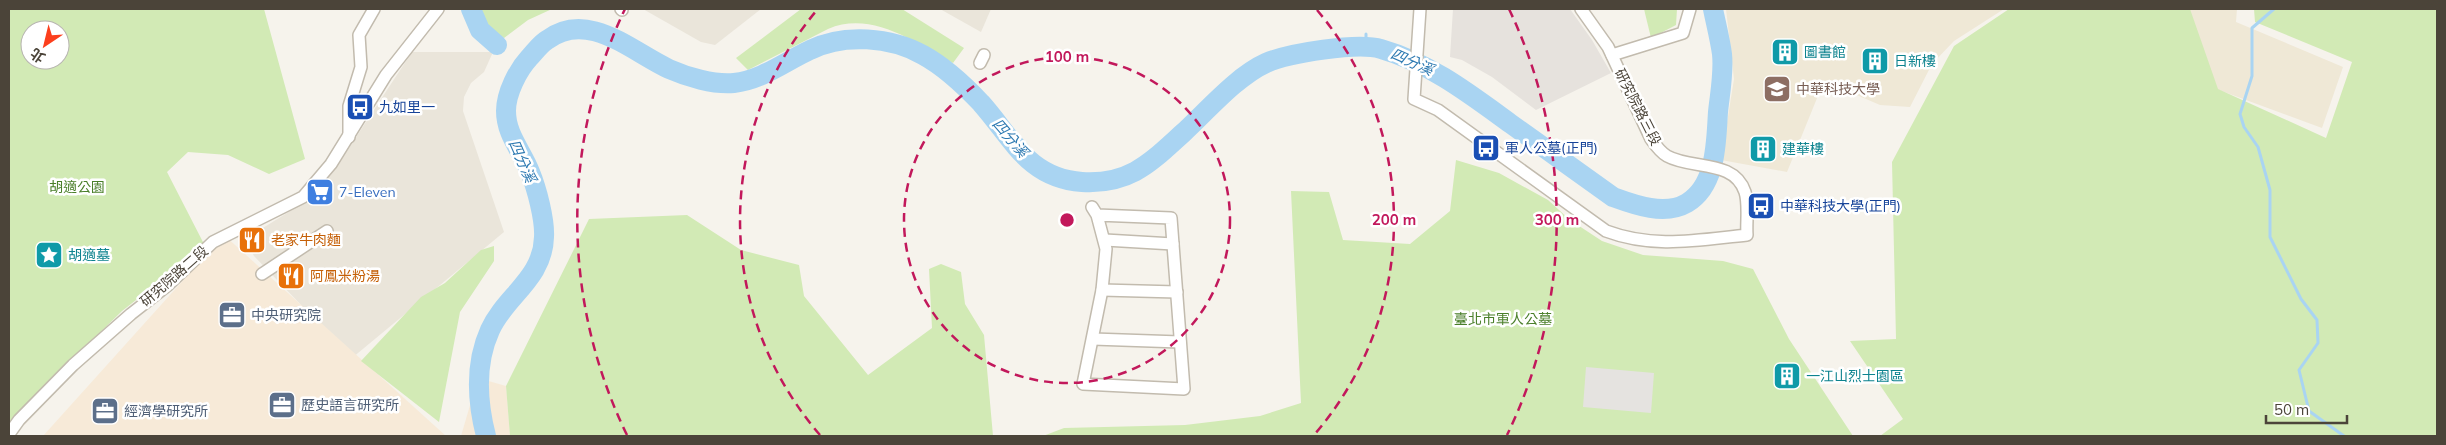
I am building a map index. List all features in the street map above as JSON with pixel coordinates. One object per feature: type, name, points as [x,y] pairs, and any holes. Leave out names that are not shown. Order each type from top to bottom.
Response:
[{"type":"street","points":[[348,137],[349,106],[361,67],[359,34],[374,9]]},
{"type":"street","name":"研究院路二段","points":[[9,434],[19,420],[73,366],[168,284],[213,242],[303,197],[331,164],[386,75],[438,9]]},
{"type":"street","name":"研究院路三段","points":[[1420,9],[1414,99],[1438,110],[1606,231],[1629,239],[1655,242],[1747,235],[1746,193],[1737,178],[1722,169],[1677,160],[1658,148],[1651,139],[1612,55],[1581,9]]},
{"type":"street","name":"研究院路三段","points":[[1612,55],[1683,33],[1690,9]]},
{"type":"street","points":[[1094,211],[1171,218],[1184,389],[1083,384],[1102,290],[1106,249],[1105,240],[1094,211]]},
{"type":"street","points":[[262,274],[327,231]]},
{"type":"street","points":[[1105,240],[1173,244]]},
{"type":"street","points":[[1102,290],[1177,292]]},
{"type":"street","points":[[1093,339],[1180,342]]},
{"type":"shaded area","points":[[643,9],[761,9],[715,45],[701,42]]},
{"type":"shaded area","points":[[940,9],[991,9],[981,32]]},
{"type":"shaded area","points":[[1453,9],[1570,9],[1592,40],[1611,73],[1536,110],[1492,77],[1462,60],[1450,57]]},
{"type":"shaded area","name":"中華科技大學","points":[[1726,9],[2004,9],[1954,41],[1932,64],[1910,107],[1880,105],[1824,81],[1787,172],[1721,160],[1734,79]]},
{"type":"shaded area","points":[[2179,9],[2237,9],[2236,22],[2343,67],[2322,128],[2208,86]]},
{"type":"shaded area","points":[[412,52],[493,52],[484,72],[471,83],[464,97],[463,111],[504,232],[352,358],[254,256],[245,239],[308,200],[341,160]]},
{"type":"shaded area","name":"中央研究院","points":[[224,235],[446,436],[43,436]]},
{"type":"shaded area","points":[[1586,367],[1654,373],[1651,413],[1583,407]]},
{"type":"shaded area","points":[[478,378],[506,386],[510,436],[461,436]]},
{"type":"green space","name":"胡適公園","points":[[9,9],[264,9],[305,159],[269,174],[228,155],[188,152],[167,172],[205,246],[122,311],[17,414],[9,425]]},
{"type":"green space","points":[[462,9],[552,9],[528,20],[504,38]]},
{"type":"green space","points":[[801,9],[902,9],[964,48],[953,63],[893,31],[861,23],[844,24],[828,29],[748,70],[736,58]]},
{"type":"green space","points":[[1644,9],[1677,9],[1676,25],[1651,38]]},
{"type":"green space","points":[[2009,9],[2190,9],[2218,89],[2326,138],[2352,62],[2255,22],[2254,9],[2437,9],[2437,436],[1880,436],[1903,419],[1850,341],[1896,339],[1892,162],[1954,46]]},
{"type":"green space","name":"臺北市軍人公墓","points":[[1456,160],[1499,173],[1548,200],[1570,220],[1602,241],[1643,255],[1723,261],[1753,269],[1789,339],[1853,436],[1043,436],[1064,428],[1185,425],[1260,416],[1301,403],[1291,191],[1329,192],[1343,240],[1410,244],[1450,211]]},
{"type":"green space","points":[[687,215],[741,250],[799,265],[804,296],[868,375],[932,328],[929,269],[941,264],[961,272],[965,304],[984,335],[993,436],[510,436],[506,386],[589,219]]},
{"type":"green space","points":[[494,246],[494,261],[460,312],[439,422],[361,361],[421,297],[445,283],[481,250]]},
{"type":"waterway","points":[[471,9],[480,30],[497,45]]},
{"type":"waterway","name":"四分溪","points":[[486,436],[479,396],[480,369],[485,343],[497,318],[530,276],[537,264],[542,252],[544,237],[538,196],[527,164],[509,128],[506,111],[508,97],[513,82],[525,63],[542,44],[562,32],[578,29],[610,36],[669,69],[701,80],[718,83],[734,83],[754,78],[774,70],[810,50],[838,41],[867,39],[897,44],[923,55],[954,77],[981,103],[1013,143],[1035,165],[1063,179],[1082,182],[1114,180],[1138,170],[1171,144],[1233,85],[1266,63],[1306,52],[1370,47],[1399,55],[1433,71],[1481,102],[1613,197],[1640,206],[1669,209],[1687,203],[1697,195],[1704,185],[1713,162],[1722,83],[1721,48],[1713,9]]},
{"type":"waterway","points":[[2274,9],[2252,28],[2252,76],[2240,114],[2244,127],[2258,147],[2270,190],[2270,237],[2301,299],[2317,320],[2318,343],[2299,370],[2309,411],[2344,436]]},
{"type":"waterway","points":[[1366,34],[1366,45]]},
{"type":"place","name":"圖書館","points":[[1785,52]]},
{"type":"place","name":"日新樓","points":[[1875,61]]},
{"type":"place","name":"中華科技大學","points":[[1777,89]]},
{"type":"place","name":"九如里一","points":[[360,107]]},
{"type":"place","name":"軍人公墓(正門)","points":[[1486,148]]},
{"type":"place","name":"建華樓","points":[[1763,149]]},
{"type":"place","name":"7-Eleven","points":[[320,192]]},
{"type":"place","name":"中華科技大學(正門)","points":[[1761,206]]},
{"type":"place","name":"老家牛肉麵","points":[[252,240]]},
{"type":"place","name":"胡適墓","points":[[49,255]]},
{"type":"place","name":"阿鳳米粉湯","points":[[291,276]]},
{"type":"place","name":"中央研究院","points":[[232,315]]},
{"type":"place","name":"一江山烈士園區","points":[[1787,376]]},
{"type":"place","name":"歷史語言研究所","points":[[282,405]]},
{"type":"place","name":"經濟學研究所","points":[[105,411]]}]
